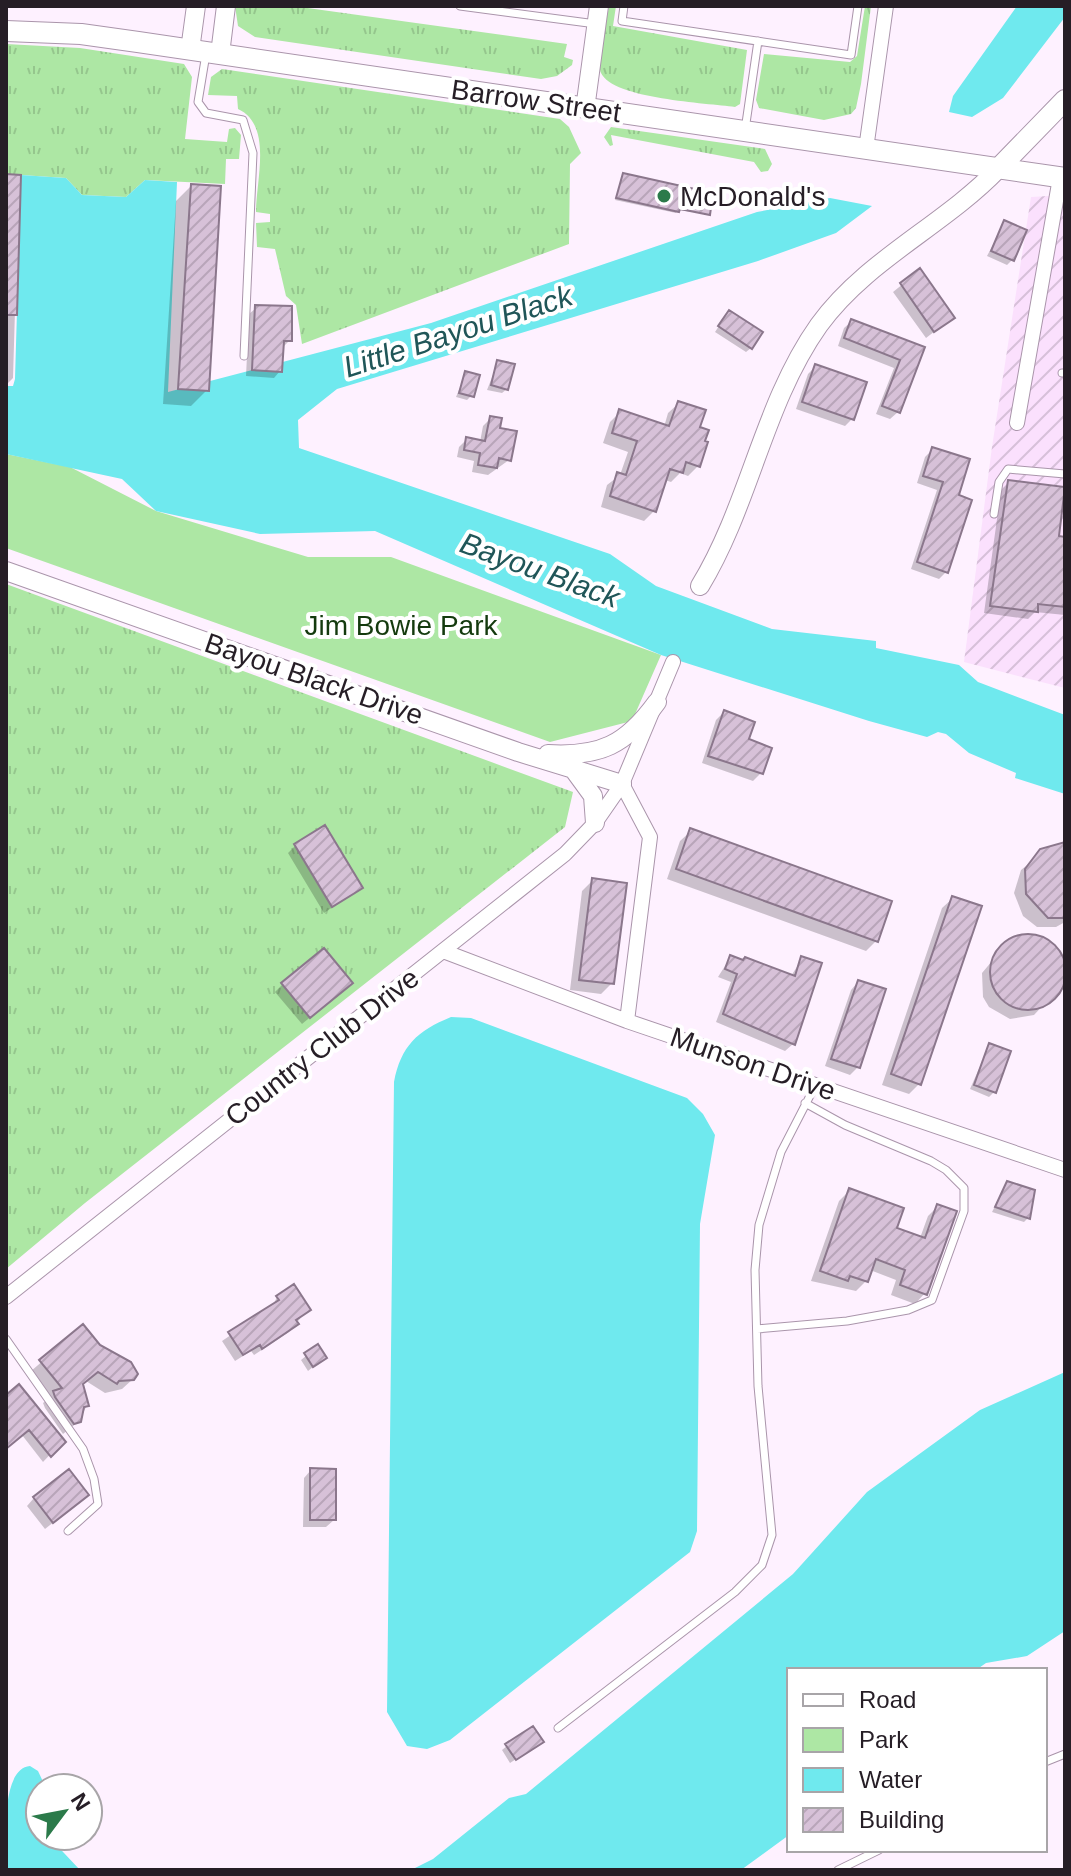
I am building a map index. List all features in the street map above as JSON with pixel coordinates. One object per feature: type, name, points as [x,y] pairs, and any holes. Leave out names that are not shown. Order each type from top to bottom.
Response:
[{"type":"main road","name":"Barrow Street","points":[[6,31],[81,34],[1063,178]]},
{"type":"main road","points":[[998,169],[1065,100]]},
{"type":"street","points":[[196,6],[205,52]]},
{"type":"street","points":[[205,52],[226,6]]},
{"type":"street","points":[[866,149],[886,6]]},
{"type":"street","points":[[585,109],[598,15]]},
{"type":"street","points":[[700,586],[719,556],[791,370],[820,324],[882,261],[998,169]]},
{"type":"street","points":[[1017,423],[1063,178]]},
{"type":"street","name":"Bayou Black Drive","points":[[6,571],[518,752],[622,784]]},
{"type":"street","name":"Country Club Drive","points":[[6,1297],[565,854],[595,823],[622,784],[673,662]]},
{"type":"street","points":[[518,752],[584,756],[609,747],[632,732],[657,702]]},
{"type":"street","points":[[574,770],[593,796],[595,823]]},
{"type":"street","points":[[622,784],[650,837],[627,1021]]},
{"type":"street","name":"Munson Drive","points":[[443,951],[627,1021],[1065,1170]]},
{"type":"lane","points":[[460,6],[598,15]]},
{"type":"lane","points":[[624,6],[622,21],[851,55],[858,6]]},
{"type":"lane","points":[[744,132],[758,41]]},
{"type":"lane","points":[[205,52],[198,102],[206,113],[243,120],[253,153],[244,356]]},
{"type":"lane","points":[[994,514],[999,482],[1008,469],[1065,474]]},
{"type":"lane","points":[[558,1728],[735,1592],[762,1565],[772,1535],[772,1519],[760,1421],[755,1270],[759,1225],[781,1152],[815,1086]]},
{"type":"lane","points":[[757,1329],[847,1321],[924,1305],[936,1294],[964,1211],[964,1188],[946,1170],[805,1103]]},
{"type":"lane","points":[[6,1339],[89,1461],[98,1504],[68,1531]]},
{"type":"lane","points":[[838,1870],[875,1852]]},
{"type":"shaded area","points":[[1065,195],[1065,688],[964,662],[992,447],[1031,197]]},
{"type":"green space","points":[[235,6],[293,6],[567,44],[564,57],[573,60],[572,65],[557,76],[541,79],[255,37],[238,26]]},
{"type":"green space","points":[[609,6],[616,6],[613,26],[747,50],[740,104],[735,107],[662,98],[623,89],[609,82],[600,68]]},
{"type":"green space","points":[[865,6],[871,6],[861,84],[856,108],[851,114],[824,120],[759,108],[756,100],[764,54],[850,62],[857,56]]},
{"type":"green space","points":[[6,44],[80,48],[184,64],[192,77],[185,139],[227,142],[229,129],[235,128],[241,135],[239,159],[226,159],[225,184],[145,180],[126,197],[82,195],[66,178],[6,174]]},
{"type":"green space","points":[[222,69],[560,119],[569,127],[581,153],[570,164],[569,244],[302,344],[296,305],[286,296],[275,249],[257,247],[256,223],[270,222],[270,214],[256,212],[260,154],[256,127],[238,109],[237,96],[208,95],[211,77]]},
{"type":"green space","points":[[611,127],[765,149],[772,164],[768,171],[761,172],[754,162],[611,135],[613,145],[610,146],[604,137]]},
{"type":"green space","name":"Jim Bowie Park","points":[[6,454],[70,467],[156,511],[308,557],[391,557],[661,655],[632,721],[550,742],[6,548]]},
{"type":"green space","points":[[6,584],[573,792],[565,827],[85,1203],[6,1269]]},
{"type":"water","points":[[1017,6],[1065,6],[1065,17],[1003,98],[972,117],[949,112],[953,96]]},
{"type":"water","points":[[21,175],[66,178],[82,195],[126,197],[145,180],[177,182],[168,392],[431,323],[757,212],[830,198],[872,206],[836,233],[758,261],[337,389],[298,420],[299,448],[610,554],[656,586],[772,629],[876,641],[876,648],[959,665],[978,682],[1065,715],[1065,794],[1015,778],[1016,773],[969,753],[946,734],[938,732],[927,737],[869,721],[661,655],[375,531],[260,534],[156,511],[122,479],[6,454],[6,386],[13,386],[15,379]]},
{"type":"water","points":[[451,1017],[471,1018],[687,1098],[703,1114],[715,1135],[700,1224],[697,1531],[690,1552],[450,1740],[427,1749],[407,1746],[387,1712],[394,1082],[401,1059],[412,1041]]},
{"type":"water","points":[[1065,1372],[1065,1631],[1027,1656],[986,1663],[979,1668],[787,1668],[787,1836],[741,1870],[411,1870],[433,1859],[509,1798],[526,1794],[793,1574],[867,1492],[980,1410]]},
{"type":"water","points":[[30,1766],[38,1772],[24,1772],[24,1852],[63,1852],[80,1870],[6,1870],[9,1793],[20,1770]]},
{"type":"building","name":"McDonald's","points":[[623,173],[713,193],[710,215],[680,209],[679,212],[616,198]]},
{"type":"building","points":[[6,174],[21,175],[17,315],[6,315]]},
{"type":"building","points":[[191,184],[221,186],[209,391],[178,389]]},
{"type":"building","points":[[1004,220],[1027,230],[1014,261],[991,251]]},
{"type":"building","points":[[920,268],[955,318],[934,332],[900,283]]},
{"type":"building","points":[[255,305],[292,306],[292,341],[284,341],[282,372],[252,370]]},
{"type":"building","points":[[729,310],[763,332],[752,349],[718,326]]},
{"type":"building","points":[[851,319],[925,347],[900,413],[882,406],[900,360],[844,338]]},
{"type":"building","points":[[497,360],[515,364],[508,390],[491,385]]},
{"type":"building","points":[[815,364],[867,382],[854,420],[802,402]]},
{"type":"building","points":[[465,371],[480,375],[474,397],[459,393]]},
{"type":"building","points":[[678,401],[706,410],[700,427],[709,430],[705,441],[708,442],[700,467],[686,462],[683,473],[670,469],[656,512],[610,496],[617,472],[626,475],[637,441],[612,433],[619,409],[669,426]]},
{"type":"building","points":[[490,416],[502,418],[500,428],[517,431],[511,461],[499,458],[497,468],[478,465],[480,453],[464,450],[466,437],[485,441]]},
{"type":"building","points":[[932,447],[970,459],[959,495],[972,500],[948,573],[917,562],[943,482],[923,476]]},
{"type":"building","points":[[1008,480],[1065,487],[1059,536],[1065,537],[1065,607],[1038,604],[1038,612],[990,606]]},
{"type":"building","points":[[724,710],[755,722],[749,739],[772,748],[763,774],[708,756]]},
{"type":"building","points":[[325,825],[363,888],[332,907],[294,844]]},
{"type":"building","points":[[690,828],[892,901],[878,942],[676,869]]},
{"type":"building","points":[[1065,842],[1065,918],[1048,918],[1026,894],[1025,869],[1040,849]]},
{"type":"building","points":[[592,878],[627,883],[614,984],[579,980]]},
{"type":"building","points":[[952,896],[982,906],[921,1085],[891,1074]]},
{"type":"building","points":[[1028,934],[1042,937],[1055,945],[1063,958],[1066,972],[1063,986],[1055,999],[1042,1007],[1028,1010],[1014,1007],[1001,999],[993,986],[990,972],[993,958],[1001,945],[1014,937]]},
{"type":"building","points":[[324,948],[353,983],[310,1018],[281,983]]},
{"type":"building","points":[[730,955],[743,960],[745,957],[795,976],[801,956],[822,963],[795,1045],[723,1014],[737,974],[725,969]]},
{"type":"building","points":[[858,980],[886,989],[860,1068],[831,1059]]},
{"type":"building","points":[[989,1043],[1011,1051],[996,1093],[974,1085]]},
{"type":"building","points":[[1007,1181],[1035,1190],[1030,1219],[995,1207]]},
{"type":"building","points":[[849,1188],[904,1208],[897,1228],[925,1238],[937,1204],[957,1211],[927,1295],[900,1285],[905,1270],[876,1259],[868,1282],[850,1276],[848,1281],[820,1271]]},
{"type":"building","points":[[294,1284],[311,1310],[296,1320],[299,1324],[262,1349],[260,1345],[243,1355],[228,1332],[279,1300],[276,1296]]},
{"type":"building","points":[[83,1324],[100,1345],[131,1362],[138,1374],[134,1380],[119,1381],[117,1384],[98,1372],[83,1384],[89,1406],[84,1407],[81,1422],[74,1424],[53,1391],[62,1388],[39,1360]]},
{"type":"building","points":[[318,1344],[327,1358],[313,1367],[304,1353]]},
{"type":"building","points":[[19,1384],[66,1442],[51,1457],[29,1430],[6,1449],[6,1395]]},
{"type":"building","points":[[310,1468],[336,1469],[336,1520],[310,1520]]},
{"type":"building","points":[[69,1469],[89,1495],[53,1523],[33,1497]]},
{"type":"building","points":[[533,1726],[544,1742],[516,1760],[505,1744]]},
{"type":"place","name":"McDonald's","points":[[664,196]]},
{"type":"water label","name":"Little Bayou Black","points":[[458,331]]},
{"type":"water label","name":"Bayou Black","points":[[540,570]]}]
